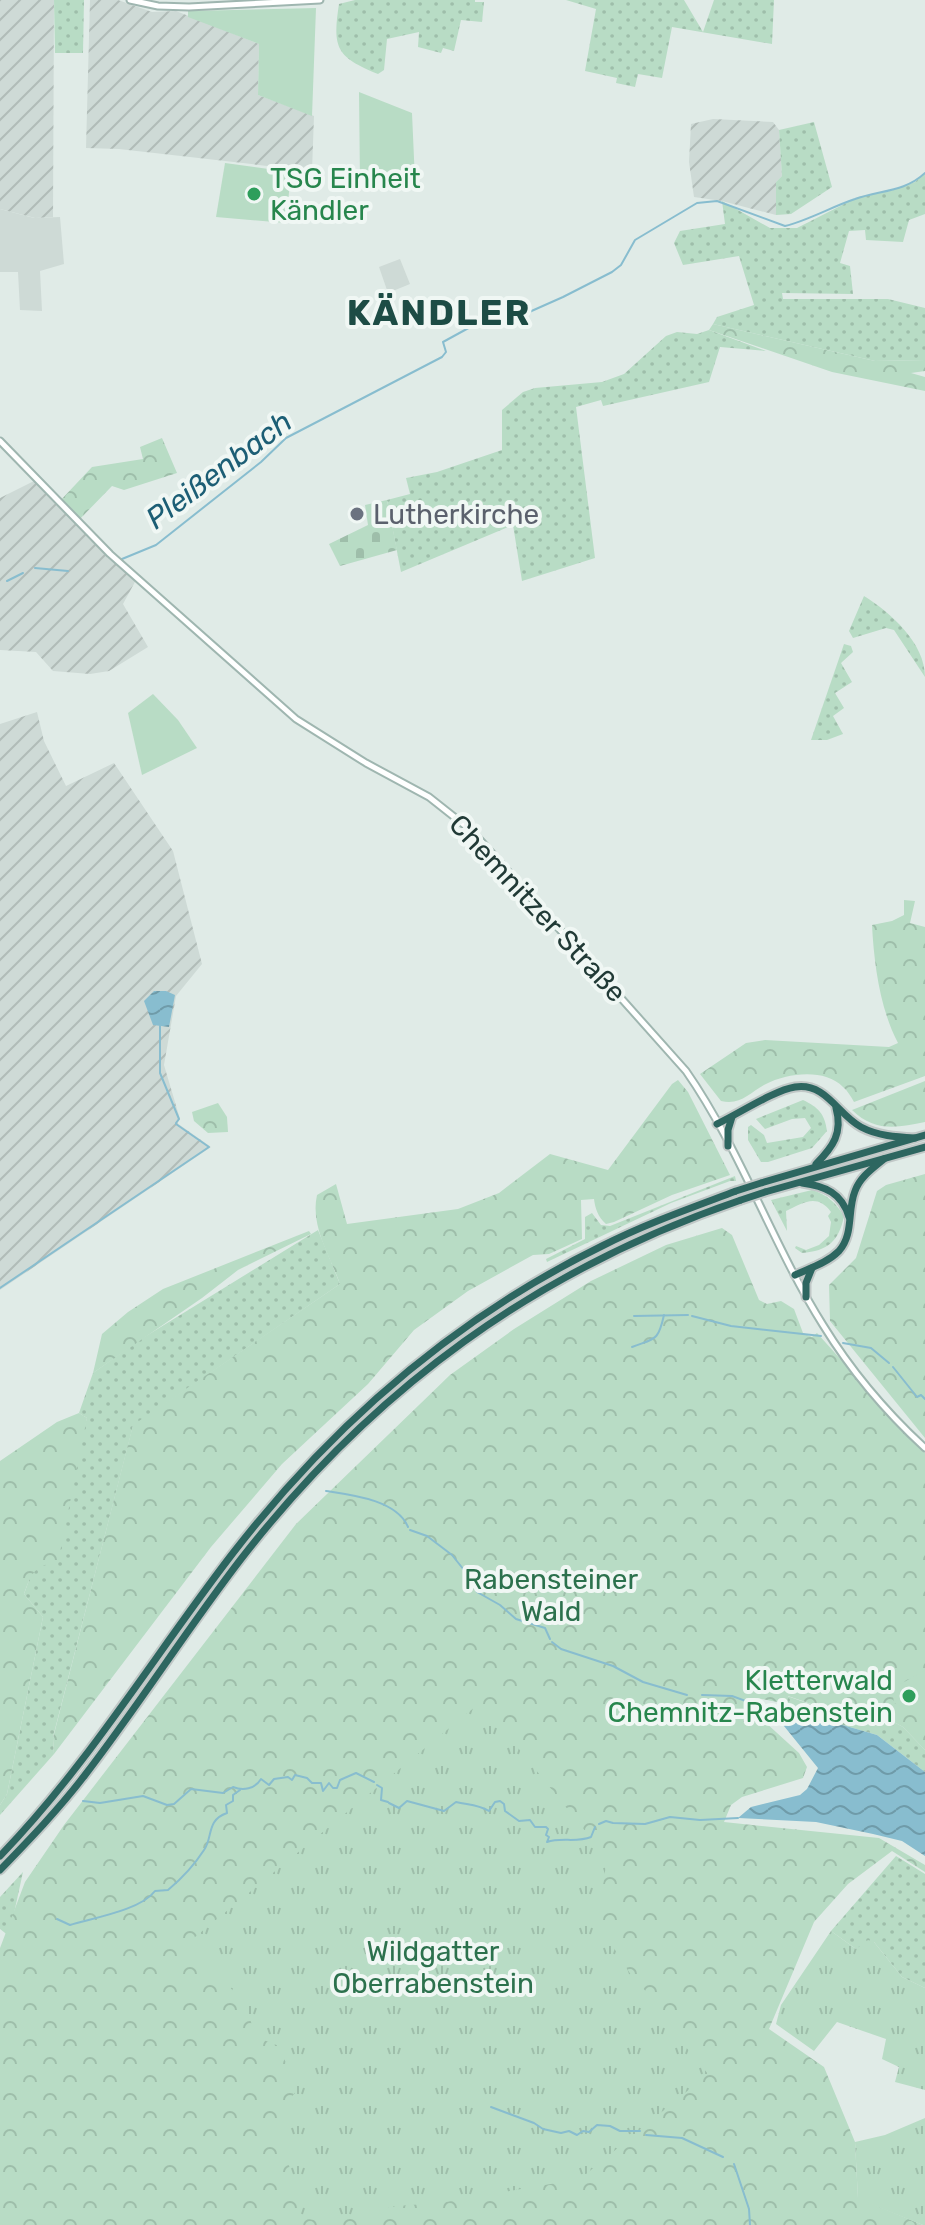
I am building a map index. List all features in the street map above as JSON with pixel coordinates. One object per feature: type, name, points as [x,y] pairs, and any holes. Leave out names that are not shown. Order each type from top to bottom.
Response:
[{"type":"highway","points":[[717,1124],[795,1087],[819,1091],[851,1121],[870,1131],[915,1138]]},
{"type":"highway","points":[[813,1166],[831,1149],[837,1137],[839,1120],[836,1106]]},
{"type":"highway","points":[[728,1146],[732,1117]]},
{"type":"highway","points":[[0,1856],[76,1771],[266,1511],[315,1456],[367,1405],[458,1331],[539,1279],[625,1235],[736,1191],[925,1135]]},
{"type":"highway","points":[[0,1870],[83,1777],[271,1521],[321,1464],[369,1417],[459,1343],[544,1288],[636,1241],[795,1182],[925,1147]]},
{"type":"highway","points":[[795,1275],[812,1268],[840,1249],[848,1236],[853,1197],[859,1183],[869,1170],[889,1156]]},
{"type":"highway","points":[[795,1182],[819,1185],[831,1191],[845,1205],[850,1220]]},
{"type":"highway","points":[[806,1297],[806,1283],[812,1268]]},
{"type":"main road","points":[[130,0],[158,6],[189,7],[320,0]]},
{"type":"main road","name":"Chemnitzer Straße","points":[[0,441],[110,554],[296,719],[366,763],[429,797],[472,831],[691,1079],[824,1328],[860,1375],[925,1448]]},
{"type":"shaded area","points":[[0,0],[54,0],[53,217],[35,218],[0,209]]},
{"type":"shaded area","points":[[90,0],[118,0],[152,12],[176,11],[259,44],[258,95],[314,116],[312,171],[86,148]]},
{"type":"shaded area","points":[[713,119],[773,122],[779,130],[782,176],[776,182],[776,215],[694,197],[689,162],[691,124]]},
{"type":"shaded area","points":[[0,209],[34,218],[60,217],[64,264],[40,271],[42,311],[20,310],[18,272],[0,272]]},
{"type":"shaded area","points":[[400,259],[410,284],[388,293],[379,267]]},
{"type":"shaded area","points":[[34,481],[107,557],[136,580],[123,604],[148,647],[109,671],[90,674],[53,671],[36,652],[0,650],[0,498]]},
{"type":"shaded area","points":[[37,712],[44,741],[66,786],[114,763],[173,851],[202,964],[176,996],[164,1065],[180,1119],[177,1123],[211,1147],[0,1290],[0,724]]},
{"type":"green space","points":[[54,0],[84,0],[83,53],[55,53]]},
{"type":"green space","points":[[355,0],[484,2],[482,22],[461,20],[454,51],[443,48],[441,53],[418,47],[419,32],[387,39],[384,70],[378,74],[346,56],[337,41],[339,4]]},
{"type":"green space","points":[[566,0],[684,0],[703,32],[714,0],[774,0],[772,44],[672,27],[662,78],[638,74],[635,87],[616,83],[617,78],[585,71],[596,9]]},
{"type":"green space","points":[[316,8],[312,116],[258,95],[259,44],[188,17],[188,11]]},
{"type":"green space","points":[[359,92],[412,113],[415,181],[371,188],[370,182],[360,182]]},
{"type":"green space","points":[[814,122],[832,187],[791,214],[776,215],[776,182],[782,176],[779,130]]},
{"type":"green space","name":"TSG Einheit Kändler","points":[[225,163],[291,172],[286,223],[216,217]]},
{"type":"green space","points":[[925,173],[925,214],[909,220],[903,242],[866,240],[865,230],[849,231],[840,263],[850,266],[853,294],[782,293],[783,299],[888,299],[925,308],[925,360],[875,361],[713,324],[717,317],[754,305],[739,256],[683,265],[674,243],[680,231],[725,224],[722,201],[770,228],[797,228],[858,197],[890,191],[915,182]]},
{"type":"green space","points":[[713,324],[875,361],[925,360],[925,371],[911,373],[925,377],[925,391],[832,372],[709,330]]},
{"type":"green space","points":[[709,330],[766,351],[720,347],[709,382],[603,406],[601,400],[576,407],[595,558],[522,581],[513,525],[401,572],[387,500],[410,494],[406,478],[437,472],[502,450],[502,410],[523,392],[535,388],[602,382],[624,374],[666,336],[677,332],[697,334]]},
{"type":"green space","points":[[162,438],[177,473],[124,490],[112,486],[78,521],[59,502],[92,467],[143,459],[140,447]]},
{"type":"green space","points":[[387,500],[397,550],[340,566],[329,544],[368,525],[365,505]]},
{"type":"green space","points":[[864,596],[905,630],[919,652],[925,677],[894,630],[886,628],[853,638],[849,631]]},
{"type":"green space","points":[[844,644],[851,646],[853,652],[841,663],[852,682],[835,693],[844,708],[833,716],[843,734],[827,740],[811,740]]},
{"type":"green space","points":[[153,694],[178,720],[197,748],[142,775],[128,713]]},
{"type":"green space","points":[[904,900],[915,901],[910,923],[925,927],[925,1076],[854,1102],[835,1081],[806,1074],[775,1080],[734,1102],[721,1101],[700,1074],[746,1043],[765,1040],[889,1047],[898,1043],[879,986],[872,925],[904,915]]},
{"type":"green space","points":[[678,1080],[688,1092],[730,1175],[672,1195],[606,1224],[597,1212],[594,1199],[581,1200],[582,1239],[549,1254],[533,1255],[468,1291],[414,1330],[368,1384],[282,1464],[211,1547],[54,1754],[53,1738],[133,1425],[340,1284],[316,1218],[317,1195],[336,1184],[347,1224],[458,1209],[499,1193],[550,1154],[608,1170]]},
{"type":"green space","points":[[925,1081],[925,1122],[895,1127],[877,1125],[852,1110]]},
{"type":"green space","points":[[803,1100],[820,1112],[827,1131],[812,1148],[761,1162],[748,1140],[748,1127],[751,1125],[764,1135],[767,1143],[803,1137],[811,1128],[805,1118],[792,1119],[765,1129],[756,1119]]},
{"type":"green space","points":[[218,1103],[227,1117],[228,1132],[208,1133],[194,1121],[192,1112]]},
{"type":"green space","points":[[925,1174],[925,1438],[830,1321],[829,1285],[856,1258],[877,1191],[886,1185]]},
{"type":"green space","points":[[735,1176],[736,1181],[671,1203],[547,1262],[546,1259],[585,1239],[585,1217],[592,1213],[601,1225],[610,1226]]},
{"type":"green space","points":[[812,1190],[831,1200],[844,1216],[839,1232],[831,1243],[819,1250],[802,1253],[796,1246],[806,1250],[819,1245],[829,1236],[831,1222],[828,1216],[831,1212],[815,1201],[798,1205],[786,1211],[787,1231],[771,1200]]},
{"type":"green space","name":"Rabensteiner Wald","points":[[722,1228],[732,1235],[759,1300],[767,1304],[781,1301],[794,1309],[803,1333],[812,1337],[817,1333],[925,1453],[925,1750],[903,1727],[879,1714],[846,1716],[788,1696],[787,1704],[757,1698],[753,1702],[754,1712],[799,1753],[807,1767],[803,1778],[742,1797],[731,1805],[724,1822],[879,1838],[925,1865],[925,1872],[892,1851],[848,1884],[814,1922],[769,2029],[824,2067],[855,2142],[858,2198],[923,2225],[0,2225],[0,1948],[25,1882],[64,1825],[296,1524],[450,1375],[514,1329],[591,1281],[666,1245]]},
{"type":"green space","points":[[318,1230],[340,1284],[133,1426],[53,1737],[54,1754],[0,1815],[43,1617],[24,1594],[32,1572],[43,1564],[87,1418],[79,1413],[93,1373],[138,1341]]},
{"type":"green space","points":[[309,1231],[311,1234],[238,1270],[93,1373],[102,1334],[128,1312],[163,1289]]},
{"type":"green space","points":[[79,1413],[87,1418],[58,1562],[35,1571],[24,1594],[43,1617],[7,1794],[0,1805],[0,1461],[57,1422]]},
{"type":"green space","name":"Kletterwald Chemnitz-Rabenstein","points":[[925,1670],[925,1718],[894,1703],[892,1689]]},
{"type":"green space","points":[[787,1696],[847,1717],[879,1714],[903,1727],[925,1750],[925,1772],[877,1735],[812,1716],[788,1713]]},
{"type":"green space","name":"Wildgatter Oberrabenstein","points":[[481,1702],[607,1858],[599,1912],[603,1931],[631,1975],[670,2018],[685,2046],[708,2074],[580,2179],[440,2203],[396,2206],[321,2221],[302,2218],[282,2137],[284,2107],[297,2090],[279,2046],[256,2037],[245,2004],[189,1942]]},
{"type":"green space","points":[[896,1856],[925,1874],[925,1988],[902,1977],[874,1942],[856,1949],[831,1931]]},
{"type":"green space","points":[[23,1872],[9,1936],[0,1929],[0,1897]]},
{"type":"green space","points":[[831,1931],[856,1949],[868,1940],[874,1942],[902,1977],[925,1988],[925,2090],[895,2082],[899,2067],[882,2059],[886,2039],[837,2022],[814,2051],[776,2024],[781,2005]]},
{"type":"green space","points":[[925,2118],[923,2225],[858,2199],[855,2142],[885,2135]]},
{"type":"water","points":[[154,991],[175,995],[169,1027],[153,1025],[144,1001]]},
{"type":"water","points":[[771,1710],[812,1716],[877,1735],[925,1772],[925,1856],[902,1841],[816,1822],[738,1818],[751,1807],[800,1795],[807,1789],[818,1768]]},
{"type":"waterway","name":"Pleißenbach","points":[[122,559],[156,545],[261,462],[286,438],[442,357],[446,352],[443,342],[474,325],[509,321],[612,272],[621,265],[635,240],[697,203],[717,201],[785,226],[855,199],[909,184],[925,173]]},
{"type":"waterway","name":"Pleißenbach","points":[[35,568],[68,571]]},
{"type":"waterway","name":"Pleißenbach","points":[[7,581],[23,573]]},
{"type":"waterway","points":[[160,1026],[160,1073],[179,1119],[176,1123]]},
{"type":"waterway","points":[[0,1288],[209,1147],[176,1124]]},
{"type":"waterway","points":[[632,1347],[654,1338],[664,1315]]},
{"type":"waterway","points":[[634,1316],[688,1315]]},
{"type":"waterway","points":[[692,1316],[731,1326],[821,1336]]},
{"type":"waterway","points":[[843,1343],[871,1348],[889,1363]]},
{"type":"waterway","points":[[893,1367],[917,1397],[921,1395],[925,1399]]},
{"type":"waterway","points":[[326,1491],[373,1500],[394,1511],[408,1527]]},
{"type":"waterway","points":[[410,1530],[427,1536],[452,1555],[477,1592],[500,1605],[516,1619],[545,1628],[550,1639]]},
{"type":"waterway","points":[[552,1642],[561,1649],[613,1666],[643,1682],[687,1695]]},
{"type":"waterway","points":[[702,1695],[732,1696],[770,1710]]},
{"type":"waterway","points":[[83,1801],[100,1803],[143,1796],[167,1805],[174,1804],[191,1789],[223,1793],[233,1787],[252,1787],[261,1779],[269,1785],[274,1779],[288,1777],[292,1780],[295,1775],[312,1783],[321,1783],[323,1791],[329,1783],[337,1788],[340,1780],[356,1773],[374,1782]]},
{"type":"waterway","points":[[377,1785],[382,1788],[381,1800],[388,1802]]},
{"type":"waterway","points":[[57,1919],[70,1925],[128,1908],[155,1891],[168,1890],[200,1855],[216,1820],[227,1813],[226,1805],[240,1790]]},
{"type":"waterway","points":[[389,1803],[399,1808],[407,1801],[444,1811],[456,1802],[489,1811],[495,1802],[500,1801],[505,1811],[519,1821],[530,1820],[535,1827],[546,1827],[547,1842],[586,1839],[591,1837],[595,1827]]},
{"type":"waterway","points":[[599,1824],[606,1821],[645,1824],[670,1817],[700,1820],[738,1818]]},
{"type":"waterway","points":[[491,2107],[543,2129],[561,2133],[569,2131],[577,2135],[583,2131],[589,2132],[597,2125],[620,2131],[640,2131]]},
{"type":"waterway","points":[[646,2135],[682,2138],[723,2157]]},
{"type":"waterway","points":[[734,2164],[749,2209],[750,2225]]},
{"type":"place","name":"TSG Einheit Kändler","points":[[254,194]]},
{"type":"place","name":"Lutherkirche","points":[[357,514]]},
{"type":"place","name":"Kletterwald Chemnitz-Rabenstein","points":[[909,1696]]},
{"type":"district","name":"KÄNDLER","points":[[439,312]]}]
